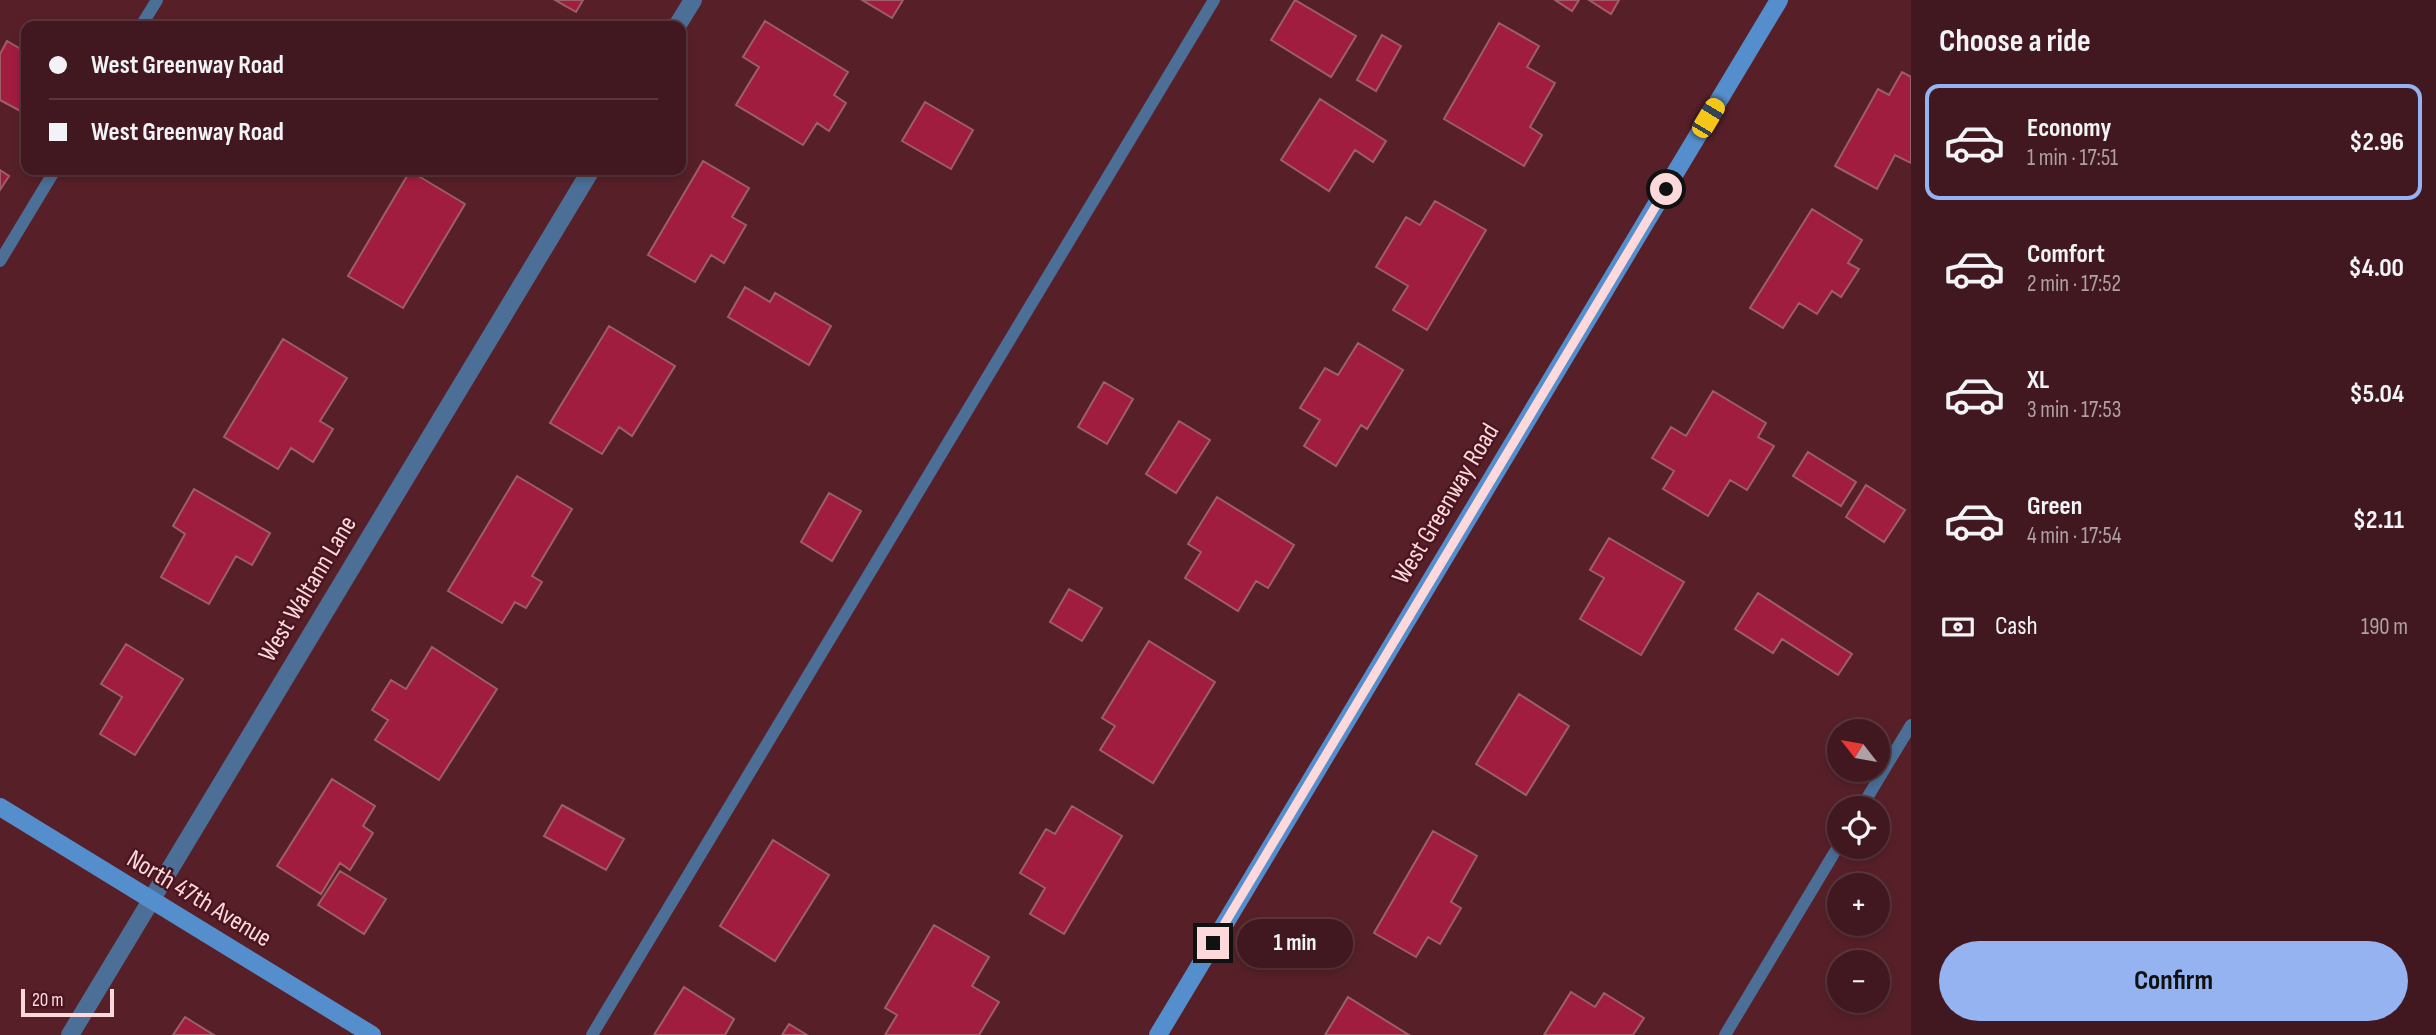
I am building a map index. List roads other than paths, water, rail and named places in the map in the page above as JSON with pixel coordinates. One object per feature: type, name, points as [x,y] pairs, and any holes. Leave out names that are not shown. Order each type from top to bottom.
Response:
[{"type":"main road","name":"West Greenway Road","points":[[1158,1035],[1779,0]]},
{"type":"main road","name":"North 47th Avenue","points":[[0,807],[372,1035]]},
{"type":"street","points":[[680,21],[693,0]]},
{"type":"street","name":"West Waltann Lane","points":[[70,1035],[588,175]]},
{"type":"lane","points":[[144,21],[157,0]]},
{"type":"lane","points":[[592,1035],[1214,0]]},
{"type":"lane","points":[[0,261],[52,175]]},
{"type":"lane","points":[[1868,796],[1911,725]]},
{"type":"lane","points":[[1725,1035],[1831,859]]}]
